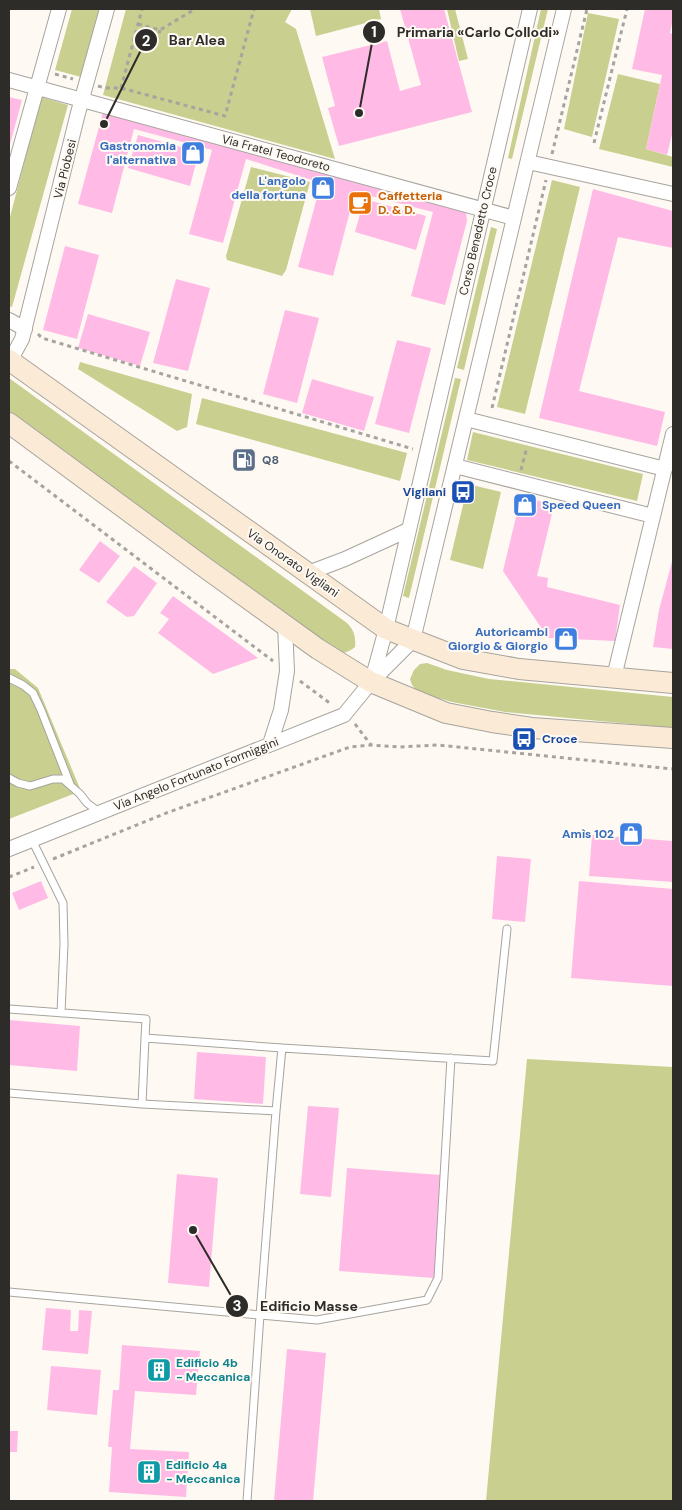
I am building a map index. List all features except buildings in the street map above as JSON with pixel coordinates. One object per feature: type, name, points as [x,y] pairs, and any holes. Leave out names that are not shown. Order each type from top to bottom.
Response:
[{"type":"main road","name":"Via Onorato Vigliani","points":[[9,361],[386,629],[463,659],[519,669],[673,683]]},
{"type":"main road","points":[[9,423],[318,649],[371,682],[446,713],[492,722],[532,728],[673,738]]},
{"type":"street","points":[[9,188],[59,9]]},
{"type":"street","name":"Via Piobesi","points":[[9,361],[22,339],[25,329],[82,100],[107,9]]},
{"type":"street","name":"Corso Benedetto Croce","points":[[371,682],[386,629],[530,9]]},
{"type":"street","points":[[371,682],[413,640],[564,9]]},
{"type":"street","points":[[9,80],[37,88]]},
{"type":"street","name":"Via Fratel Teodoreto","points":[[37,88],[514,218]]},
{"type":"street","points":[[528,162],[673,194]]},
{"type":"street","points":[[9,320],[25,329]]},
{"type":"street","points":[[466,419],[665,469]]},
{"type":"street","points":[[614,677],[673,434]]},
{"type":"street","points":[[455,466],[653,516]]},
{"type":"street","points":[[308,573],[345,559],[408,530]]},
{"type":"street","points":[[270,744],[281,710],[287,672],[285,625]]},
{"type":"street","name":"Via Angelo Fortunato Formiggini","points":[[9,849],[344,714],[371,682]]},
{"type":"lane","points":[[9,678],[33,693],[70,784]]},
{"type":"lane","points":[[9,778],[30,786],[53,779],[63,779],[80,794],[87,804],[100,813]]},
{"type":"lane","points":[[9,784],[18,783]]},
{"type":"lane","points":[[32,840],[63,903],[64,944],[60,1013]]},
{"type":"lane","points":[[145,1038],[493,1061],[506,929]]},
{"type":"lane","points":[[9,1009],[146,1019],[142,1104]]},
{"type":"lane","points":[[247,1501],[282,1048]]},
{"type":"lane","points":[[9,1292],[317,1320],[427,1300],[438,1278],[451,1058]]},
{"type":"lane","points":[[9,1093],[142,1104],[276,1112]]},
{"type":"path","points":[[121,88],[142,9]]},
{"type":"path","points":[[157,42],[160,30],[195,9]]},
{"type":"path","points":[[42,70],[87,84],[105,88],[121,88],[224,116],[254,9]]},
{"type":"path","points":[[492,408],[587,9]]},
{"type":"path","points":[[594,143],[627,9]]},
{"type":"path","points":[[138,24],[160,30]]},
{"type":"path","points":[[42,338],[426,452]]},
{"type":"path","points":[[518,482],[530,435]]},
{"type":"path","points":[[9,461],[344,714],[357,726],[371,744]]},
{"type":"path","points":[[9,877],[169,812],[350,747],[371,744],[398,747],[438,746],[673,769]]},
{"type":"green space","points":[[72,9],[99,9],[81,77],[55,70]]},
{"type":"green space","points":[[126,9],[292,9],[285,22],[296,29],[335,159],[103,95]]},
{"type":"green space","points":[[310,9],[379,9],[381,19],[316,36]]},
{"type":"green space","points":[[447,9],[455,9],[468,59],[459,61]]},
{"type":"green space","points":[[541,9],[548,9],[512,159],[508,158]]},
{"type":"green space","points":[[588,13],[619,19],[592,137],[564,129]]},
{"type":"green space","points":[[618,74],[660,84],[646,149],[673,157],[673,167],[599,149]]},
{"type":"green space","points":[[41,97],[68,105],[12,307],[9,306],[9,221]]},
{"type":"green space","points":[[251,167],[310,182],[286,270],[282,276],[227,260],[226,256]]},
{"type":"green space","points":[[552,180],[580,187],[525,414],[497,407]]},
{"type":"green space","points":[[491,227],[497,229],[464,370],[457,368]]},
{"type":"green space","points":[[80,362],[192,394],[187,427],[177,431],[78,369]]},
{"type":"green space","points":[[9,378],[347,623],[354,634],[355,647],[337,654],[9,417]]},
{"type":"green space","points":[[455,378],[461,379],[409,598],[403,596]]},
{"type":"green space","points":[[202,398],[407,453],[400,481],[196,424]]},
{"type":"green space","points":[[473,432],[643,474],[637,501],[467,460]]},
{"type":"green space","points":[[468,484],[501,492],[483,569],[450,560]]},
{"type":"green space","points":[[427,663],[447,670],[489,679],[673,697],[673,728],[505,712],[452,702],[418,692],[412,685],[410,679],[414,670],[420,664]]},
{"type":"green space","points":[[9,669],[15,669],[38,688],[81,791],[9,819]]},
{"type":"green space","points":[[527,1059],[673,1067],[673,1501],[486,1501]]},
{"type":"place","name":"Primaria «Carlo Collodi»","points":[[359,113]]},
{"type":"place","name":"Bar Alea","points":[[104,124]]},
{"type":"place","name":"Gastronomia l'alternativa","points":[[193,153]]},
{"type":"place","name":"L'angolo della fortuna","points":[[323,188]]},
{"type":"place","name":"Caffetteria D. & D.","points":[[360,203]]},
{"type":"place","name":"Q8","points":[[244,460]]},
{"type":"place","name":"Vigliani","points":[[463,492]]},
{"type":"place","name":"Speed Queen","points":[[525,505]]},
{"type":"place","name":"Autoricambi Giorgio & Giorgio","points":[[566,639]]},
{"type":"place","name":"Croce","points":[[524,739]]},
{"type":"place","name":"Amìs 102","points":[[631,834]]},
{"type":"place","name":"Edificio Masse","points":[[193,1230]]},
{"type":"place","name":"Edificio 4b - Meccanica","points":[[159,1370]]},
{"type":"place","name":"Edificio 4a - Meccanica","points":[[149,1472]]}]
